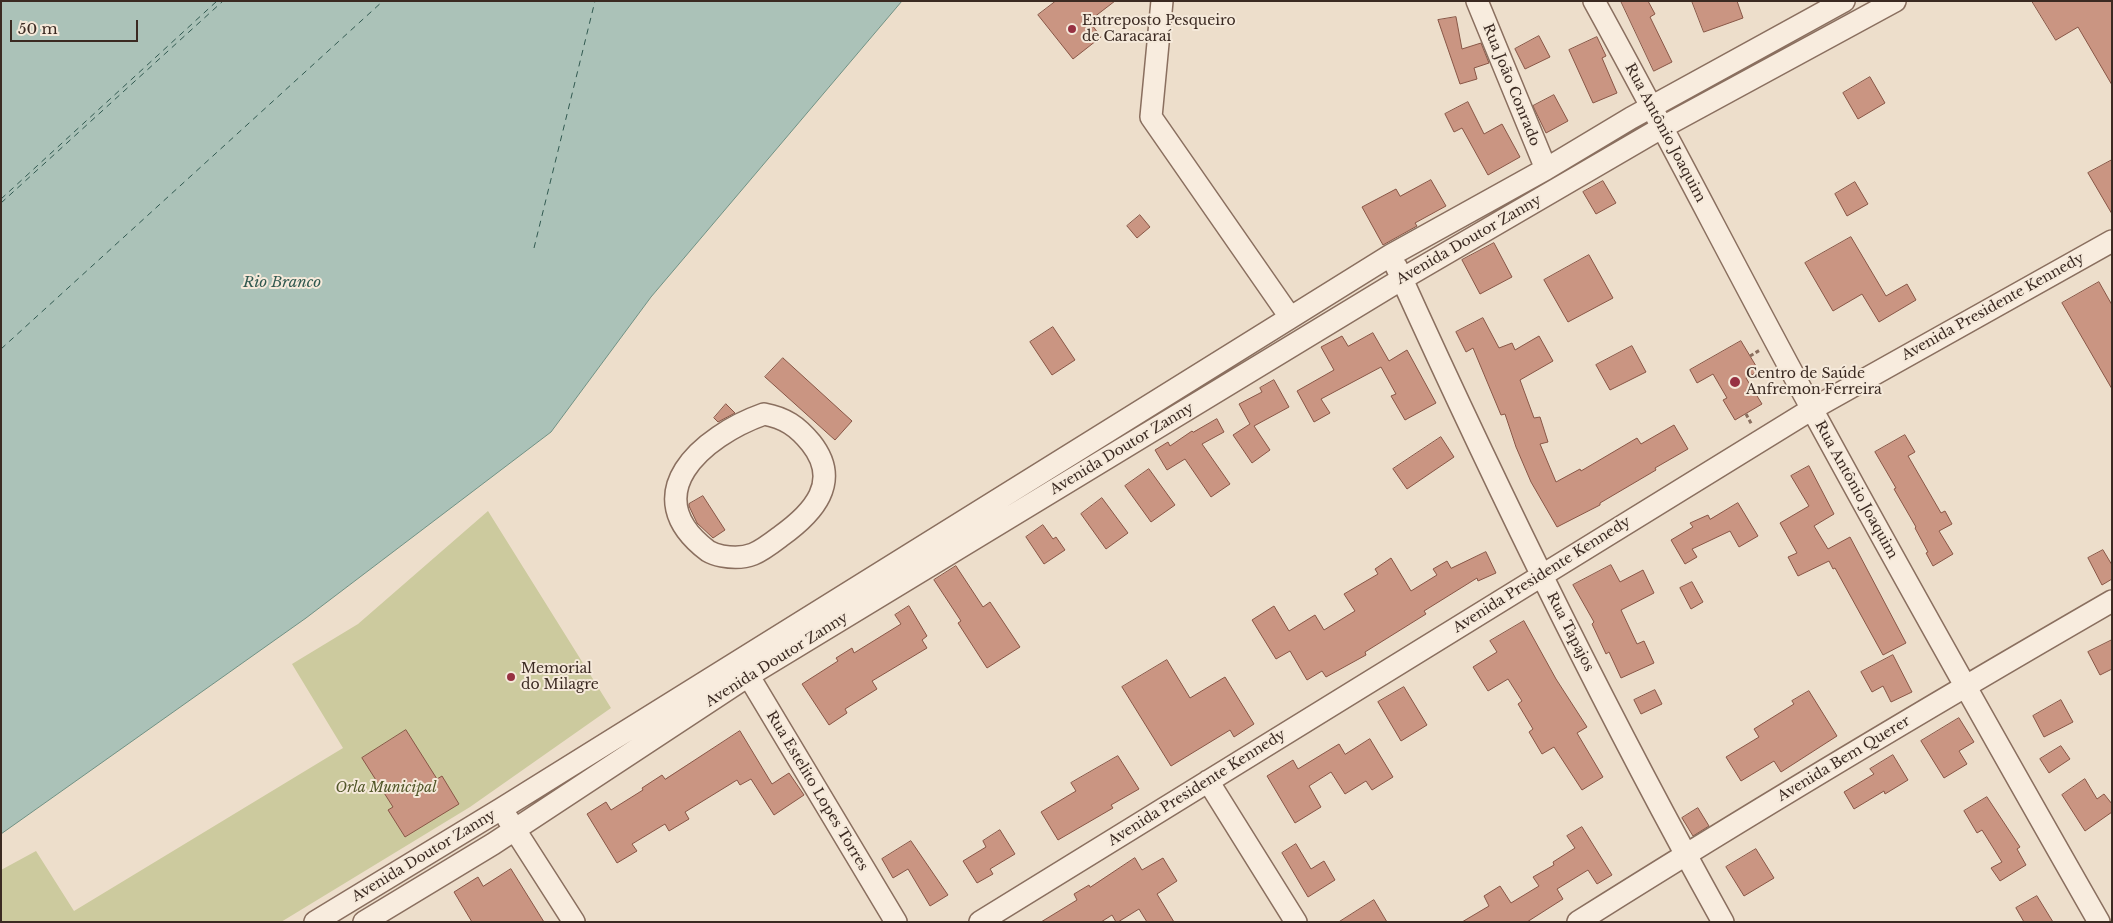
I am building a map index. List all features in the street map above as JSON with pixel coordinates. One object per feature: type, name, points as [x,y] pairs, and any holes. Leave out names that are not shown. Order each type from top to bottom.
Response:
[{"type":"street","points":[[1162,1],[1151,117],[1290,317]]},
{"type":"street","name":"Rua João Conrado","points":[[1477,1],[1546,168]]},
{"type":"street","name":"Rua Antônio Joaquim","points":[[1594,1],[1812,409],[1964,686],[2099,922]]},
{"type":"street","name":"Avenida Doutor Zanny","points":[[364,922],[515,830],[744,668],[1290,317],[1391,255],[1844,1]]},
{"type":"street","name":"Avenida Doutor Zanny","points":[[315,922],[501,809],[744,668],[1402,279],[1663,127],[1895,1]]},
{"type":"street","name":"Avenida Presidente Kennedy","points":[[980,922],[1812,409],[2112,241]]},
{"type":"street","name":"Rua Tapajos","points":[[1391,255],[1541,576],[1723,922]]},
{"type":"street","points":[[764,414],[779,417],[796,426],[818,452],[823,467],[820,494],[813,508],[801,522],[754,554],[737,558],[712,554],[692,536],[679,519],[675,506],[677,485],[694,457],[711,442],[745,421],[764,414]]},
{"type":"street","name":"Avenida Bem Querer","points":[[1578,922],[1686,854],[1964,686],[2112,601]]},
{"type":"street","name":"Rua Estelito Lopes Torres","points":[[744,668],[896,922]]},
{"type":"street","points":[[1208,781],[1296,922]]},
{"type":"street","points":[[501,809],[574,922]]},
{"type":"green space","name":"Orla Municipal","points":[[488,511],[611,708],[470,807],[281,922],[1,922],[1,870],[36,851],[74,911],[343,748],[292,664],[358,624]]},
{"type":"water","name":"Rio Branco","points":[[1,1],[902,1],[651,297],[551,432],[306,618],[1,834]]},
{"type":"building","name":"Entreposto Pesqueiro de Caracaraí","points":[[1056,1],[1115,1],[1089,21],[1101,37],[1073,59],[1038,15]]},
{"type":"building","points":[[1621,1],[1648,1],[1655,14],[1650,17],[1672,62],[1654,71]]},
{"type":"building","points":[[1692,1],[1737,1],[1743,18],[1704,32]]},
{"type":"building","points":[[2032,1],[2112,1],[2112,85],[2078,27],[2056,40]]},
{"type":"building","points":[[1456,17],[1462,49],[1481,43],[1489,63],[1474,68],[1477,79],[1460,84],[1438,20]]},
{"type":"building","points":[[1539,36],[1550,57],[1525,69],[1515,49]]},
{"type":"building","points":[[1597,37],[1606,56],[1602,58],[1617,93],[1593,103],[1569,50]]},
{"type":"building","points":[[1870,77],[1885,103],[1858,119],[1843,93]]},
{"type":"building","points":[[1554,95],[1568,121],[1546,133],[1533,106]]},
{"type":"building","points":[[1468,102],[1484,134],[1502,124],[1520,157],[1488,175],[1462,128],[1454,132],[1445,114]]},
{"type":"building","points":[[2112,160],[2112,214],[2088,173]]},
{"type":"building","points":[[1431,180],[1446,206],[1415,223],[1417,226],[1383,245],[1362,207],[1396,189],[1400,196]]},
{"type":"building","points":[[1603,181],[1616,203],[1596,214],[1583,192]]},
{"type":"building","points":[[1855,182],[1868,204],[1847,216],[1835,194]]},
{"type":"building","points":[[1140,215],[1150,227],[1137,238],[1127,226]]},
{"type":"building","points":[[1851,237],[1886,296],[1907,284],[1916,300],[1879,322],[1862,294],[1833,311],[1805,263]]},
{"type":"building","points":[[1494,243],[1512,277],[1480,294],[1462,260]]},
{"type":"building","points":[[1589,255],[1613,298],[1568,322],[1544,280]]},
{"type":"building","points":[[2099,282],[2112,305],[2112,389],[2062,303]]},
{"type":"building","points":[[1483,318],[1499,348],[1512,343],[1515,350],[1539,336],[1553,361],[1520,380],[1534,418],[1540,417],[1548,442],[1540,444],[1556,482],[1580,469],[1581,471],[1637,438],[1641,444],[1674,425],[1688,449],[1600,503],[1600,505],[1557,527],[1531,482],[1516,447],[1505,414],[1501,415],[1473,348],[1466,352],[1456,332]]},
{"type":"building","points":[[1053,327],[1075,360],[1052,375],[1030,342]]},
{"type":"building","points":[[1373,333],[1389,361],[1407,350],[1436,403],[1405,420],[1391,396],[1396,394],[1381,367],[1321,399],[1330,413],[1314,422],[1297,391],[1334,370],[1321,347],[1342,336],[1348,346]]},
{"type":"building","points":[[1741,341],[1759,371],[1746,378],[1762,404],[1735,420],[1723,400],[1727,398],[1713,374],[1697,383],[1690,370]]},
{"type":"building","points":[[1632,346],[1646,372],[1610,390],[1596,365]]},
{"type":"building","points":[[783,358],[852,421],[835,440],[765,377]]},
{"type":"building","points":[[1274,380],[1289,407],[1254,426],[1270,450],[1252,463],[1233,435],[1250,424],[1239,404],[1262,392],[1260,388]]},
{"type":"building","points":[[726,404],[735,413],[718,422],[714,418]]},
{"type":"building","points":[[1217,419],[1224,432],[1202,444],[1230,484],[1211,497],[1185,459],[1167,470],[1155,450],[1168,442],[1170,446],[1192,431]]},
{"type":"building","points":[[1905,435],[1915,452],[1908,456],[1941,513],[1945,511],[1952,524],[1939,531],[1953,554],[1933,566],[1916,527],[1875,452]]},
{"type":"building","points":[[1441,437],[1454,457],[1407,489],[1393,469]]},
{"type":"building","points":[[1809,466],[1834,514],[1814,526],[1828,549],[1850,537],[1906,643],[1883,655],[1835,568],[1833,569],[1829,561],[1798,576],[1788,557],[1797,553],[1780,523],[1809,506],[1791,476]]},
{"type":"building","points":[[1149,469],[1175,505],[1151,522],[1125,486]]},
{"type":"building","points":[[703,496],[725,530],[713,538],[697,523],[689,506],[689,504]]},
{"type":"building","points":[[1102,498],[1128,533],[1106,549],[1081,514]]},
{"type":"building","points":[[1738,503],[1758,536],[1739,547],[1730,531],[1692,549],[1697,557],[1685,564],[1671,540],[1693,527],[1690,523],[1708,515],[1710,519]]},
{"type":"building","points":[[1043,525],[1053,539],[1056,537],[1065,550],[1044,564],[1026,537]]},
{"type":"building","points":[[2103,550],[2112,565],[2112,579],[2102,585],[2088,558]]},
{"type":"building","points":[[1486,552],[1496,573],[1478,581],[1477,578],[1424,611],[1426,614],[1365,652],[1366,655],[1326,677],[1322,671],[1307,680],[1290,651],[1276,659],[1252,620],[1274,606],[1289,631],[1315,615],[1324,630],[1355,611],[1344,594],[1378,574],[1375,569],[1391,558],[1411,591],[1437,575],[1433,569],[1447,561],[1451,568]]},
{"type":"building","points":[[1611,565],[1620,582],[1643,570],[1654,593],[1621,610],[1637,644],[1644,641],[1654,663],[1621,678],[1609,652],[1606,654],[1592,624],[1594,622],[1573,585]]},
{"type":"building","points":[[956,566],[983,607],[990,602],[1020,647],[987,668],[958,623],[961,621],[934,580]]},
{"type":"building","points":[[1692,582],[1703,602],[1691,609],[1680,588]]},
{"type":"building","points":[[909,606],[927,636],[922,640],[927,648],[872,681],[877,689],[845,709],[847,713],[829,725],[802,684],[838,661],[836,658],[852,648],[854,653],[901,624],[895,615]]},
{"type":"building","points":[[1524,621],[1556,679],[1587,727],[1577,733],[1603,777],[1582,790],[1554,747],[1542,754],[1529,732],[1533,729],[1518,704],[1522,701],[1508,679],[1488,691],[1473,667],[1497,652],[1490,641]]},
{"type":"building","points":[[2112,640],[2112,669],[2100,675],[2088,652]]},
{"type":"building","points":[[1893,655],[1912,692],[1891,702],[1883,686],[1872,692],[1861,672]]},
{"type":"building","points":[[1167,660],[1190,698],[1225,677],[1254,724],[1234,737],[1230,730],[1171,766],[1122,687]]},
{"type":"building","points":[[1404,687],[1427,725],[1401,741],[1378,702]]},
{"type":"building","points":[[1655,690],[1662,704],[1641,714],[1634,700]]},
{"type":"building","points":[[1809,691],[1837,736],[1781,772],[1774,761],[1741,781],[1726,757],[1759,737],[1754,729],[1794,704],[1792,701]]},
{"type":"building","points":[[2061,700],[2073,722],[2044,737],[2033,716]]},
{"type":"building","points":[[1959,718],[1974,742],[1959,751],[1967,764],[1944,778],[1921,741]]},
{"type":"building","points":[[406,730],[437,779],[442,776],[459,804],[405,837],[388,810],[393,807],[362,758]]},
{"type":"building","points":[[740,731],[772,784],[789,773],[804,795],[774,815],[751,779],[740,785],[737,780],[685,812],[689,819],[669,831],[665,824],[632,844],[637,851],[617,863],[587,814],[606,802],[611,810],[643,790],[642,788],[662,775],[665,779]]},
{"type":"building","points":[[1370,739],[1393,777],[1372,790],[1366,781],[1345,794],[1331,772],[1309,786],[1321,807],[1295,823],[1267,776],[1293,760],[1298,769],[1339,744],[1345,754]]},
{"type":"building","points":[[2061,746],[2070,759],[2049,773],[2040,759]]},
{"type":"building","points":[[1893,755],[1908,780],[1885,794],[1884,791],[1854,809],[1844,792],[1874,774],[1870,769]]},
{"type":"building","points":[[1118,756],[1139,789],[1111,805],[1113,808],[1058,840],[1041,812],[1076,791],[1071,783]]},
{"type":"building","points":[[2085,779],[2097,799],[2104,794],[2112,804],[2112,812],[2085,831],[2062,795]]},
{"type":"building","points":[[1987,797],[2020,847],[2017,849],[2026,865],[2000,881],[1991,868],[2002,862],[1982,830],[1977,833],[1964,811]]},
{"type":"building","points":[[1698,808],[1709,826],[1693,836],[1682,818]]},
{"type":"building","points":[[1582,827],[1612,875],[1597,884],[1588,870],[1557,889],[1563,899],[1527,922],[1462,922],[1489,906],[1484,896],[1500,886],[1511,903],[1539,886],[1533,877],[1554,865],[1553,862],[1575,848],[1567,836]]},
{"type":"building","points":[[1000,830],[1015,854],[990,869],[993,874],[977,883],[963,861],[986,847],[983,841]]},
{"type":"building","points":[[911,841],[948,895],[930,906],[908,869],[893,878],[882,859]]},
{"type":"building","points":[[1296,844],[1311,869],[1324,861],[1335,880],[1308,897],[1282,853]]},
{"type":"building","points":[[1756,849],[1774,878],[1744,896],[1726,867]]},
{"type":"building","points":[[1135,858],[1142,870],[1163,858],[1177,881],[1157,894],[1174,922],[1147,922],[1139,909],[1118,922],[1116,922],[1112,915],[1101,922],[1041,922],[1077,900],[1074,894],[1089,885],[1090,887]]},
{"type":"building","points":[[511,869],[544,922],[472,922],[454,892],[478,877],[483,886]]},
{"type":"building","points":[[2037,896],[2053,922],[2024,922],[2016,908]]},
{"type":"building","points":[[1374,900],[1387,922],[1339,922]]},
{"type":"ferry route","points":[[1,199],[217,1]]},
{"type":"ferry route","points":[[1,203],[223,1]]},
{"type":"ferry route","points":[[1,349],[383,1]]},
{"type":"ferry route","points":[[534,248],[595,1]]},
{"type":"place","name":"Entreposto Pesqueiro de Caracaraí","points":[[1072,29]]},
{"type":"place","name":"Centro de Saúde Anfremon Ferreira","points":[[1735,382]]},
{"type":"place","name":"Memorial do Milagre","points":[[511,677]]}]
